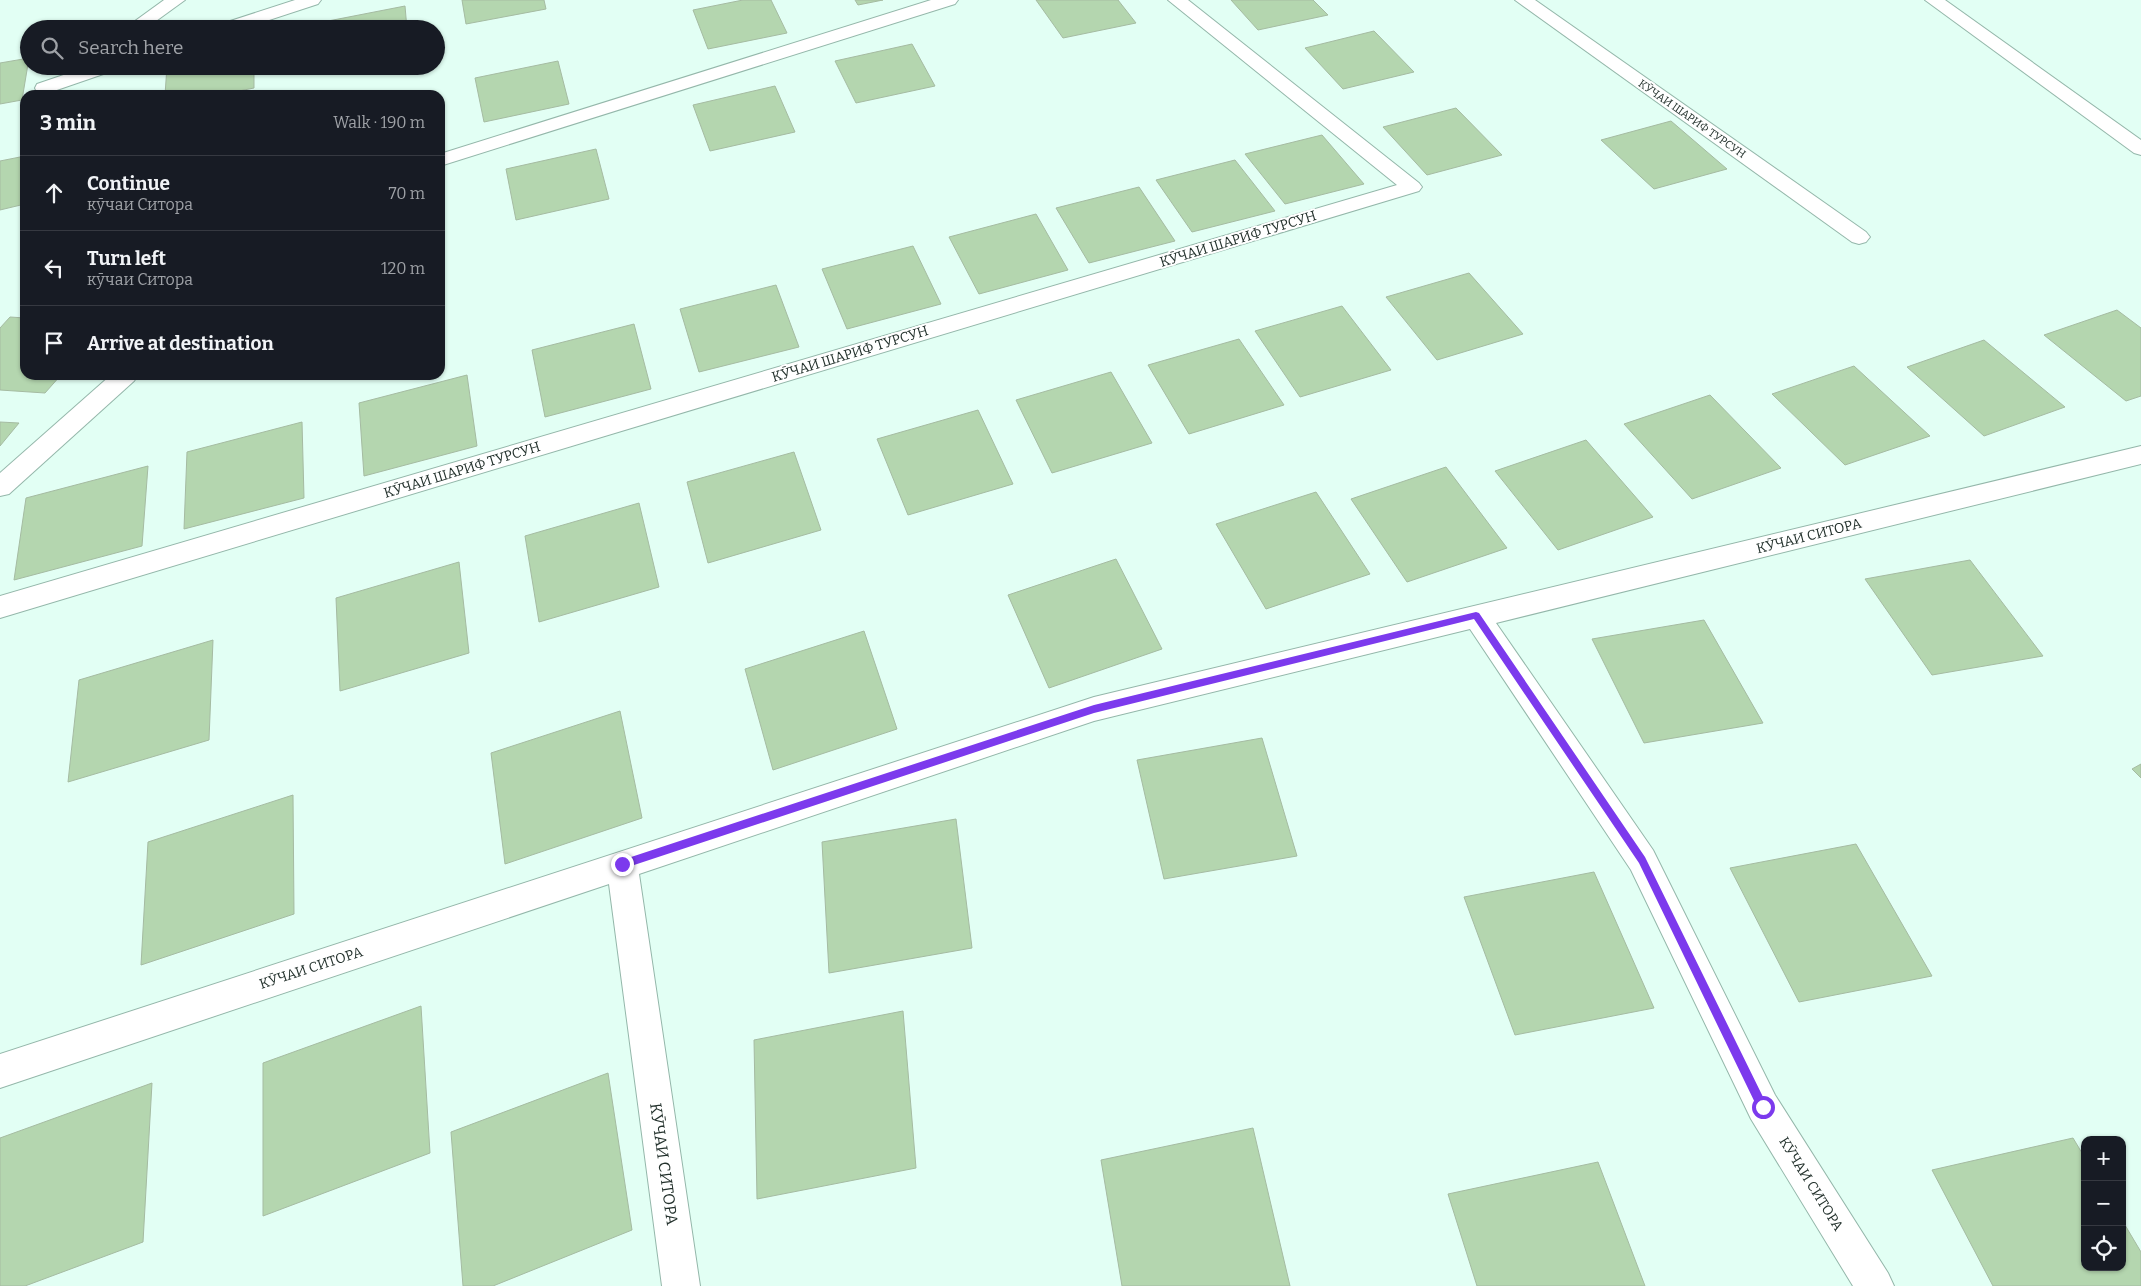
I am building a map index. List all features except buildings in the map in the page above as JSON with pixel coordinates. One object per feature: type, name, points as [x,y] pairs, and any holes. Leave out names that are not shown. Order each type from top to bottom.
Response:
[{"type":"street","points":[[146,20],[176,0]]},
{"type":"street","points":[[251,20],[312,0]]},
{"type":"street","points":[[445,158],[949,0]]},
{"type":"street","name":"КӮЧАИ ШАРИФ ТУРСУН","points":[[0,607],[1412,187],[1177,0]]},
{"type":"street","name":"КӮЧАИ ШАРИФ ТУРСУН","points":[[1524,0],[1859,237]]},
{"type":"street","points":[[1934,0],[2141,149]]},
{"type":"street","points":[[46,75],[47,90]]},
{"type":"street","points":[[48,90],[66,75]]},
{"type":"street","points":[[49,90],[87,75]]},
{"type":"street","points":[[0,486],[120,380]]},
{"type":"street","name":"КӮЧАИ СИТОРА","points":[[0,1071],[1094,709],[2141,455]]},
{"type":"street","name":"КӮЧАИ СИТОРА","points":[[1476,616],[1642,860],[1763,1107],[1875,1286]]},
{"type":"street","name":"КӮЧАИ СИТОРА","points":[[622,864],[681,1286]]},
{"type":"route","points":[[622,864],[1094,709],[1476,616],[1642,860],[1763,1107]]}]
